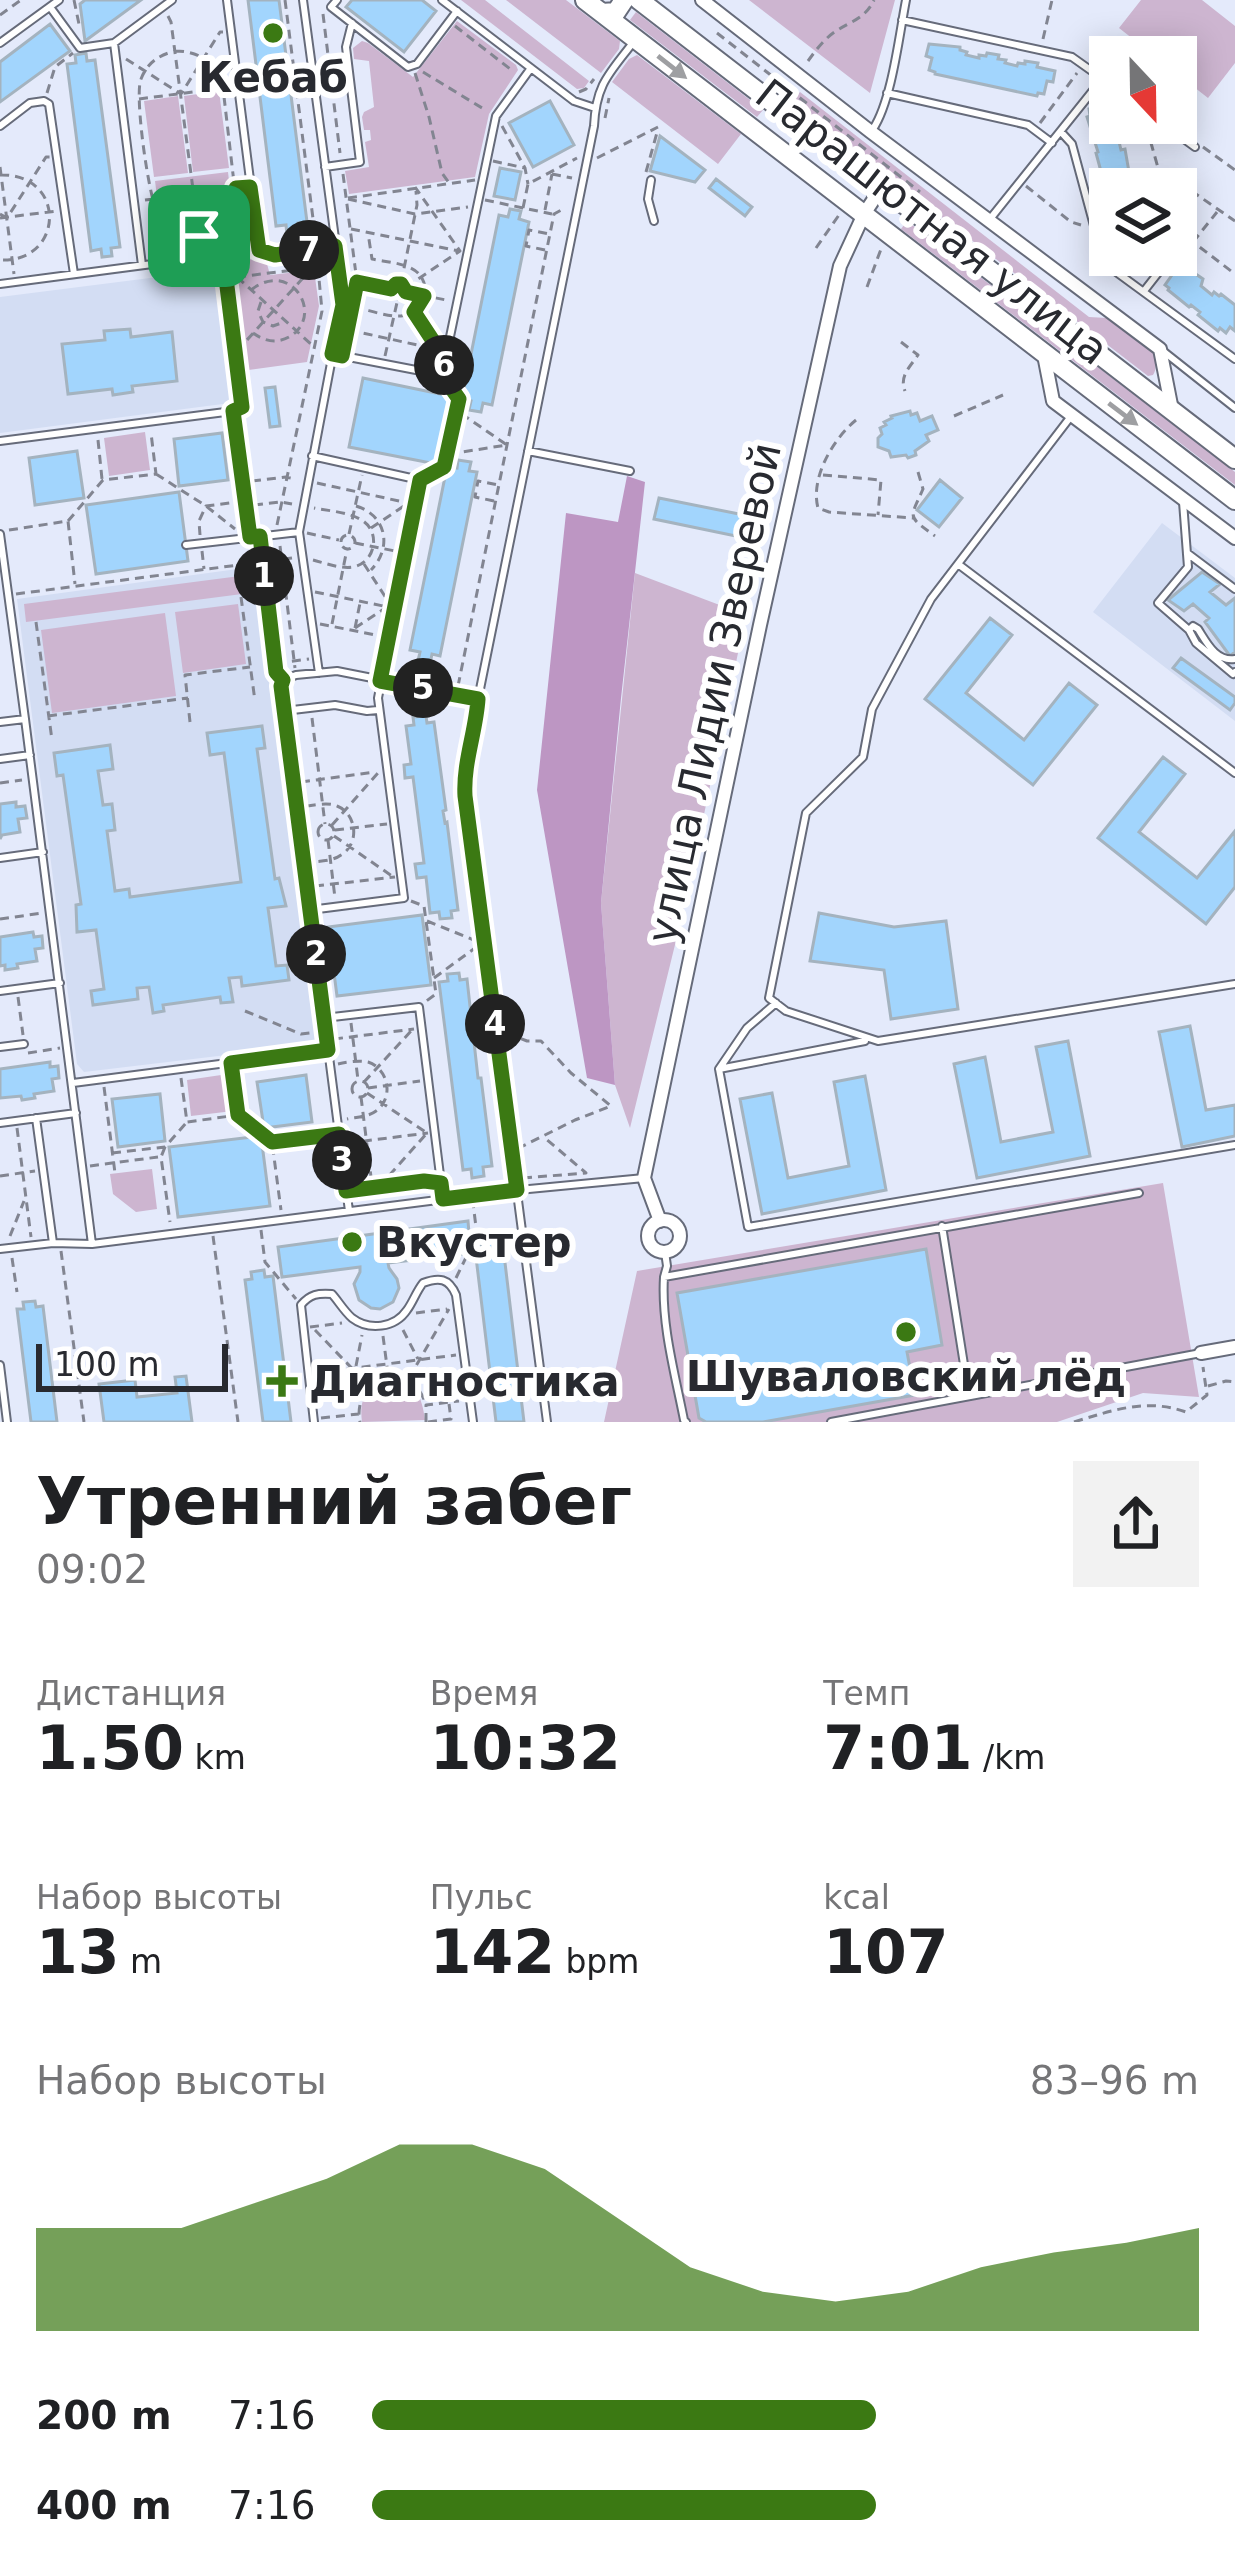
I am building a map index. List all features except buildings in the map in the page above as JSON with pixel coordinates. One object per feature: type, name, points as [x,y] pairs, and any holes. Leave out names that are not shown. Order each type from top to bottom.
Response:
[{"type":"main road","name":"Парашютная улица","points":[[585,0],[1235,500]]},
{"type":"main road","points":[[602,13],[616,12],[624,0]]},
{"type":"main road","name":"Парашютная улица","points":[[639,0],[1235,459]]},
{"type":"street","points":[[702,0],[1160,349],[1172,411]]},
{"type":"street","name":"улица Лидии Зверевой","points":[[644,1178],[840,266],[882,187]]},
{"type":"street","points":[[1043,354],[1053,401],[1235,538]]},
{"type":"street","points":[[644,1178],[660,1221]]},
{"type":"street","points":[[660,1221],[675,1224],[680,1234],[678,1244],[665,1252],[649,1241],[650,1228],[660,1221]]},
{"type":"street","points":[[1201,1353],[1229,1348]]},
{"type":"lane","points":[[0,27],[4,40],[59,0]]},
{"type":"lane","points":[[50,7],[80,48],[113,44],[172,0]]},
{"type":"lane","points":[[226,0],[259,250]]},
{"type":"lane","points":[[303,0],[343,305],[299,532],[319,673]]},
{"type":"lane","points":[[337,0],[331,7],[409,67],[457,11]]},
{"type":"lane","points":[[442,0],[574,101],[595,108]]},
{"type":"lane","points":[[871,132],[887,93],[906,0]]},
{"type":"lane","points":[[902,20],[1072,57],[1089,69]]},
{"type":"lane","points":[[325,167],[360,162],[346,47],[352,23]]},
{"type":"lane","points":[[547,1422],[465,776],[595,108],[602,83],[636,39]]},
{"type":"lane","points":[[113,44],[142,265]]},
{"type":"lane","points":[[332,354],[442,375],[443,351],[496,116],[531,68]]},
{"type":"lane","points":[[887,93],[1028,125],[1052,143]]},
{"type":"lane","points":[[990,219],[1089,100]]},
{"type":"lane","points":[[0,126],[30,103],[44,101],[51,111],[74,274]]},
{"type":"lane","points":[[1060,132],[1072,144],[1089,206]]},
{"type":"lane","points":[[1192,144],[1196,147]]},
{"type":"lane","points":[[648,179],[654,221]]},
{"type":"lane","points":[[0,284],[223,254],[259,250],[275,255],[335,246]]},
{"type":"lane","points":[[1123,276],[1235,358]]},
{"type":"lane","points":[[1144,291],[1156,276]]},
{"type":"lane","points":[[1160,349],[1235,407]]},
{"type":"lane","points":[[0,441],[233,411],[248,537]]},
{"type":"lane","points":[[1072,416],[931,599],[872,709],[863,757],[806,813],[770,998],[785,1011],[878,1041],[1235,984]]},
{"type":"lane","points":[[528,451],[630,471]]},
{"type":"lane","points":[[310,910],[404,898],[397,876],[378,710],[389,637],[388,607],[406,554],[420,480],[312,456]]},
{"type":"lane","points":[[1183,499],[1189,567],[1158,603],[1190,630],[1196,643],[1235,672]]},
{"type":"lane","points":[[0,532],[92,1244]]},
{"type":"lane","points":[[186,545],[299,532]]},
{"type":"lane","points":[[1187,553],[1235,589]]},
{"type":"lane","points":[[958,564],[1235,773]]},
{"type":"lane","points":[[1190,630],[1198,629],[1224,660],[1235,659]]},
{"type":"lane","points":[[349,1211],[281,686],[283,680],[296,675],[337,671],[478,699]]},
{"type":"lane","points":[[284,711],[335,705],[378,710]]},
{"type":"lane","points":[[0,722],[25,719]]},
{"type":"lane","points":[[0,758],[30,754]]},
{"type":"lane","points":[[0,858],[43,852]]},
{"type":"lane","points":[[0,991],[60,983]]},
{"type":"lane","points":[[776,1003],[748,1028],[719,1069],[748,1227],[1235,1145]]},
{"type":"lane","points":[[324,1018],[419,1006],[417,1028],[443,1199]]},
{"type":"lane","points":[[719,1069],[869,1040]]},
{"type":"lane","points":[[0,1047],[24,1044]]},
{"type":"lane","points":[[73,1083],[328,1050]]},
{"type":"lane","points":[[0,1123],[76,1113]]},
{"type":"lane","points":[[36,1118],[57,1243]]},
{"type":"lane","points":[[0,1249],[92,1244],[644,1178]]},
{"type":"lane","points":[[664,1277],[1139,1193]]},
{"type":"lane","points":[[941,1226],[969,1396]]},
{"type":"lane","points":[[665,1252],[668,1266],[663,1294],[686,1422]]},
{"type":"lane","points":[[314,1420],[301,1304],[309,1296],[332,1294],[350,1316],[364,1325],[381,1326],[398,1320],[422,1283],[434,1279],[452,1285],[473,1422]]},
{"type":"lane","points":[[1229,1348],[1235,1361]]},
{"type":"lane","points":[[831,1422],[1201,1353]]},
{"type":"lane","points":[[0,1365],[7,1422]]},
{"type":"path","points":[[0,15],[21,0]]},
{"type":"path","points":[[44,101],[55,67],[80,48],[74,0]]},
{"type":"path","points":[[285,0],[316,242]]},
{"type":"path","points":[[808,61],[820,44],[856,22],[874,0]]},
{"type":"path","points":[[1041,50],[1052,0]]},
{"type":"path","points":[[162,7],[171,22],[202,257]]},
{"type":"path","points":[[322,13],[357,282],[352,307],[394,316],[414,312],[424,296],[421,277],[405,266],[373,259],[368,232]]},
{"type":"path","points":[[449,22],[523,78]]},
{"type":"path","points":[[314,27],[324,26]]},
{"type":"path","points":[[289,30],[300,28]]},
{"type":"path","points":[[181,94],[220,32],[230,31]]},
{"type":"path","points":[[717,33],[918,194],[925,186]]},
{"type":"path","points":[[175,51],[203,57],[216,69],[223,88],[236,200],[219,229],[199,236],[171,230],[156,212],[138,89],[157,58],[175,51]]},
{"type":"path","points":[[115,54],[181,94]]},
{"type":"path","points":[[1035,129],[1083,65]]},
{"type":"path","points":[[413,66],[496,116],[525,168],[528,184],[523,208]]},
{"type":"path","points":[[413,66],[449,183]]},
{"type":"path","points":[[139,99],[238,86]]},
{"type":"path","points":[[602,136],[611,90]]},
{"type":"path","points":[[595,168],[597,158],[658,127],[648,179]]},
{"type":"path","points":[[329,147],[339,146]]},
{"type":"path","points":[[1196,147],[1206,147],[1235,170]]},
{"type":"path","points":[[304,151],[315,149]]},
{"type":"path","points":[[2,216],[46,157],[58,156]]},
{"type":"path","points":[[528,184],[578,157]]},
{"type":"path","points":[[486,160],[525,168]]},
{"type":"path","points":[[0,167],[2,216],[15,282]]},
{"type":"path","points":[[550,174],[574,179]]},
{"type":"path","points":[[544,212],[550,174]]},
{"type":"path","points":[[0,175],[31,182],[44,195],[50,212],[47,233],[33,252],[0,260]]},
{"type":"path","points":[[346,199],[482,179]]},
{"type":"path","points":[[1020,182],[1071,222],[1089,226]]},
{"type":"path","points":[[134,201],[250,187]]},
{"type":"path","points":[[416,188],[464,252]]},
{"type":"path","points":[[398,298],[404,296],[416,188]]},
{"type":"path","points":[[1197,196],[1235,220]]},
{"type":"path","points":[[346,199],[415,214],[477,202],[554,214],[568,206]]},
{"type":"path","points":[[2,216],[65,210]]},
{"type":"path","points":[[1197,237],[1218,211]]},
{"type":"path","points":[[458,687],[554,214]]},
{"type":"path","points":[[816,248],[840,214]]},
{"type":"path","points":[[340,227],[464,252]]},
{"type":"path","points":[[314,230],[326,229]]},
{"type":"path","points":[[547,250],[526,246],[529,230],[550,234]]},
{"type":"path","points":[[1197,245],[1235,274]]},
{"type":"path","points":[[867,287],[882,247]]},
{"type":"path","points":[[404,288],[464,252]]},
{"type":"path","points":[[223,254],[242,407],[233,411]]},
{"type":"path","points":[[296,675],[277,523],[322,305],[317,256]]},
{"type":"path","points":[[224,266],[314,347]]},
{"type":"path","points":[[237,278],[315,268]]},
{"type":"path","points":[[236,352],[315,268]]},
{"type":"path","points":[[251,290],[273,280],[294,288],[304,308],[296,331],[275,341],[253,333]]},
{"type":"path","points":[[357,282],[391,289]]},
{"type":"path","points":[[391,289],[396,284],[457,302]]},
{"type":"path","points":[[391,289],[398,298]]},
{"type":"path","points":[[384,364],[398,298]]},
{"type":"path","points":[[262,300],[258,310],[263,322],[273,326],[286,322]]},
{"type":"path","points":[[414,312],[443,351]]},
{"type":"path","points":[[342,356],[348,330],[443,351]]},
{"type":"path","points":[[901,342],[918,355],[903,376],[905,391]]},
{"type":"path","points":[[420,480],[444,467],[459,399],[442,375]]},
{"type":"path","points":[[954,416],[1004,395]]},
{"type":"path","points":[[456,410],[507,445]]},
{"type":"path","points":[[856,420],[824,456],[815,499],[818,508],[913,518],[935,536]]},
{"type":"path","points":[[150,422],[156,474]]},
{"type":"path","points":[[97,429],[103,480]]},
{"type":"path","points":[[447,454],[507,445]]},
{"type":"path","points":[[350,534],[364,467]]},
{"type":"path","points":[[913,518],[911,510],[922,489],[918,472]]},
{"type":"path","points":[[0,532],[68,521],[103,480],[156,474],[248,537]]},
{"type":"path","points":[[821,475],[880,480],[878,516]]},
{"type":"path","points":[[242,482],[299,479]]},
{"type":"path","points":[[496,502],[475,497],[478,481],[499,485]]},
{"type":"path","points":[[316,483],[412,503]]},
{"type":"path","points":[[370,529],[412,503]]},
{"type":"path","points":[[206,506],[294,504]]},
{"type":"path","points":[[204,569],[199,520],[206,506]]},
{"type":"path","points":[[356,506],[371,512],[384,535],[379,562],[369,572]]},
{"type":"path","points":[[6,601],[75,586],[262,561],[303,558],[343,566],[363,563],[374,547],[370,529],[353,517],[311,508]]},
{"type":"path","points":[[68,521],[75,586]]},
{"type":"path","points":[[299,532],[341,540]]},
{"type":"path","points":[[347,549],[341,540],[350,534]]},
{"type":"path","points":[[350,534],[355,543]]},
{"type":"path","points":[[260,536],[276,672],[283,680]]},
{"type":"path","points":[[332,626],[347,549],[355,543],[406,554]]},
{"type":"path","points":[[363,563],[388,607]]},
{"type":"path","points":[[308,591],[388,607]]},
{"type":"path","points":[[241,597],[255,701]]},
{"type":"path","points":[[379,599],[388,607]]},
{"type":"path","points":[[354,629],[365,600]]},
{"type":"path","points":[[354,629],[388,607]]},
{"type":"path","points":[[36,622],[52,740]]},
{"type":"path","points":[[312,622],[389,637]]},
{"type":"path","points":[[275,664],[317,658]]},
{"type":"path","points":[[190,722],[185,675],[250,667]]},
{"type":"path","points":[[461,673],[475,676]]},
{"type":"path","points":[[48,716],[188,698]]},
{"type":"path","points":[[310,708],[323,804],[331,829],[350,847],[397,876]]},
{"type":"path","points":[[294,783],[383,771]]},
{"type":"path","points":[[336,906],[328,840],[331,829],[383,771]]},
{"type":"path","points":[[0,783],[33,779]]},
{"type":"path","points":[[297,808],[332,804],[345,811],[354,828],[350,847],[342,855],[304,863]]},
{"type":"path","points":[[328,840],[318,833],[320,826],[394,823]]},
{"type":"path","points":[[307,887],[397,876]]},
{"type":"path","points":[[404,898],[424,906],[436,994],[419,1006]]},
{"type":"path","points":[[0,919],[51,912]]},
{"type":"path","points":[[426,921],[476,944],[434,978]]},
{"type":"path","points":[[16,989],[25,1053],[68,1047]]},
{"type":"path","points":[[245,1011],[301,1034],[319,1032]]},
{"type":"path","points":[[350,1015],[364,1086],[383,1104],[431,1133]]},
{"type":"path","points":[[327,1040],[417,1028]]},
{"type":"path","points":[[372,1188],[361,1097],[364,1086],[417,1028]]},
{"type":"path","points":[[506,1032],[527,1041],[542,1041],[611,1106],[521,1148]]},
{"type":"path","points":[[330,1065],[364,1061],[378,1068],[387,1085],[383,1104],[372,1114],[337,1120]]},
{"type":"path","points":[[231,1063],[238,1115],[272,1142],[282,1220]]},
{"type":"path","points":[[180,1070],[187,1122]]},
{"type":"path","points":[[103,1080],[115,1173]]},
{"type":"path","points":[[361,1097],[354,1095],[352,1085],[428,1080]]},
{"type":"path","points":[[171,1234],[161,1157],[165,1147],[187,1122],[238,1115]]},
{"type":"path","points":[[16,1121],[32,1245]]},
{"type":"path","points":[[340,1144],[431,1133]]},
{"type":"path","points":[[382,1207],[380,1187],[431,1133]]},
{"type":"path","points":[[272,1142],[339,1134]]},
{"type":"path","points":[[320,1136],[326,1179]]},
{"type":"path","points":[[523,1163],[525,1178],[586,1173],[544,1137]]},
{"type":"path","points":[[112,1153],[165,1147]]},
{"type":"path","points":[[83,1167],[161,1157]]},
{"type":"path","points":[[0,1176],[43,1170]]},
{"type":"path","points":[[346,1191],[441,1183]]},
{"type":"path","points":[[16,1292],[10,1233],[26,1195]]},
{"type":"path","points":[[452,1285],[477,1235],[472,1196]]},
{"type":"path","points":[[260,1222],[266,1262],[301,1304]]},
{"type":"path","points":[[212,1228],[238,1422]]},
{"type":"path","points":[[57,1243],[83,1422]]},
{"type":"path","points":[[410,1308],[417,1314],[453,1308]]},
{"type":"path","points":[[409,1380],[453,1308]]},
{"type":"path","points":[[307,1327],[344,1323],[350,1316]]},
{"type":"path","points":[[398,1320],[419,1360]]},
{"type":"path","points":[[354,1368],[364,1325]]},
{"type":"path","points":[[381,1326],[388,1376]]},
{"type":"path","points":[[307,1327],[369,1385]]},
{"type":"path","points":[[1074,1422],[1161,1403],[1186,1412],[1208,1395],[1201,1353]]},
{"type":"path","points":[[308,1375],[464,1354]]},
{"type":"path","points":[[360,1422],[359,1401],[369,1385],[388,1376],[409,1380],[419,1388],[428,1422],[451,1419],[449,1402]]},
{"type":"path","points":[[1206,1387],[1235,1382]]},
{"type":"path","points":[[426,1405],[470,1399]]},
{"type":"path","points":[[314,1420],[359,1414]]},
{"type":"shaded area","points":[[461,0],[485,0],[589,81],[577,89]]},
{"type":"shaded area","points":[[506,0],[566,0],[620,41],[619,49],[601,73]]},
{"type":"shaded area","points":[[749,0],[895,0],[870,93]]},
{"type":"shaded area","points":[[1141,0],[1202,0],[1235,26],[1235,63],[1208,98],[1197,89],[1197,36],[1129,36],[1119,28]]},
{"type":"shaded area","points":[[636,12],[763,110],[757,117],[630,20]]},
{"type":"shaded area","points":[[457,21],[518,70],[489,114],[475,177],[349,194],[345,171],[369,167],[365,142],[371,140],[370,130],[364,130],[362,117],[374,107],[369,61],[354,59],[353,48],[362,41],[368,43],[413,77]]},
{"type":"shaded area","points":[[637,55],[741,134],[718,164],[612,82]]},
{"type":"shaded area","points":[[219,91],[229,168],[193,172],[184,96]]},
{"type":"shaded area","points":[[800,92],[1089,317],[1107,318],[1152,350],[1153,375],[1148,376],[792,102]]},
{"type":"shaded area","points":[[178,96],[188,173],[154,177],[144,101]]},
{"type":"shaded area","points":[[228,172],[229,202],[212,225],[184,229],[164,215],[155,181]]},
{"type":"shaded area","points":[[907,221],[1235,472],[1235,485],[901,229]]},
{"type":"shaded area","points":[[262,258],[270,275],[314,270],[319,306],[307,362],[241,371],[226,262]]},
{"type":"shaded area","points":[[221,269],[238,402],[0,433],[0,297]]},
{"type":"shaded area","points":[[145,432],[150,470],[109,476],[104,438]]},
{"type":"shaded area","points":[[627,476],[645,482],[601,903],[615,1085],[587,1078],[537,790],[566,513],[618,522]]},
{"type":"shaded area","points":[[1162,523],[1235,578],[1235,721],[1093,612]]},
{"type":"shaded area","points":[[259,566],[318,1039],[310,1045],[84,1072],[77,1064],[17,599]]},
{"type":"shaded area","points":[[635,573],[746,615],[686,900],[630,1128],[615,1085],[601,903]]},
{"type":"shaded area","points":[[240,576],[242,594],[26,622],[24,604]]},
{"type":"shaded area","points":[[238,604],[246,664],[183,673],[175,612]]},
{"type":"shaded area","points":[[165,613],[176,696],[52,713],[41,630]]},
{"type":"shaded area","points":[[228,1074],[233,1111],[191,1116],[187,1080]]},
{"type":"shaded area","points":[[152,1169],[157,1209],[136,1212],[113,1194],[110,1174]]},
{"type":"shaded area","name":"Шуваловский лёд","points":[[1163,1183],[1199,1397],[1143,1393],[1057,1422],[604,1422],[637,1271]]},
{"type":"shaded area","points":[[388,1378],[416,1390],[425,1420],[362,1422],[366,1394]]},
{"type":"place","name":"Кебаб","points":[[273,33]]},
{"type":"place","name":"Вкустер","points":[[352,1242]]},
{"type":"place","name":"Шуваловский лёд","points":[[906,1332]]},
{"type":"place","name":"Диагностика","points":[[282,1381]]},
{"type":"route","points":[[250,187],[259,250],[275,255],[335,246],[343,305],[332,354],[342,356],[357,282],[391,289],[401,284],[406,292],[424,296],[414,312],[439,350],[447,351],[442,375],[459,399],[444,467],[420,480],[380,681],[478,699],[465,796],[517,1190],[443,1199],[441,1183],[424,1181],[346,1191],[339,1134],[272,1142],[238,1115],[231,1063],[328,1050],[283,680],[276,672],[260,536],[250,537],[233,411],[242,407],[223,254],[202,257],[199,236],[226,221],[236,188],[250,187]]}]
